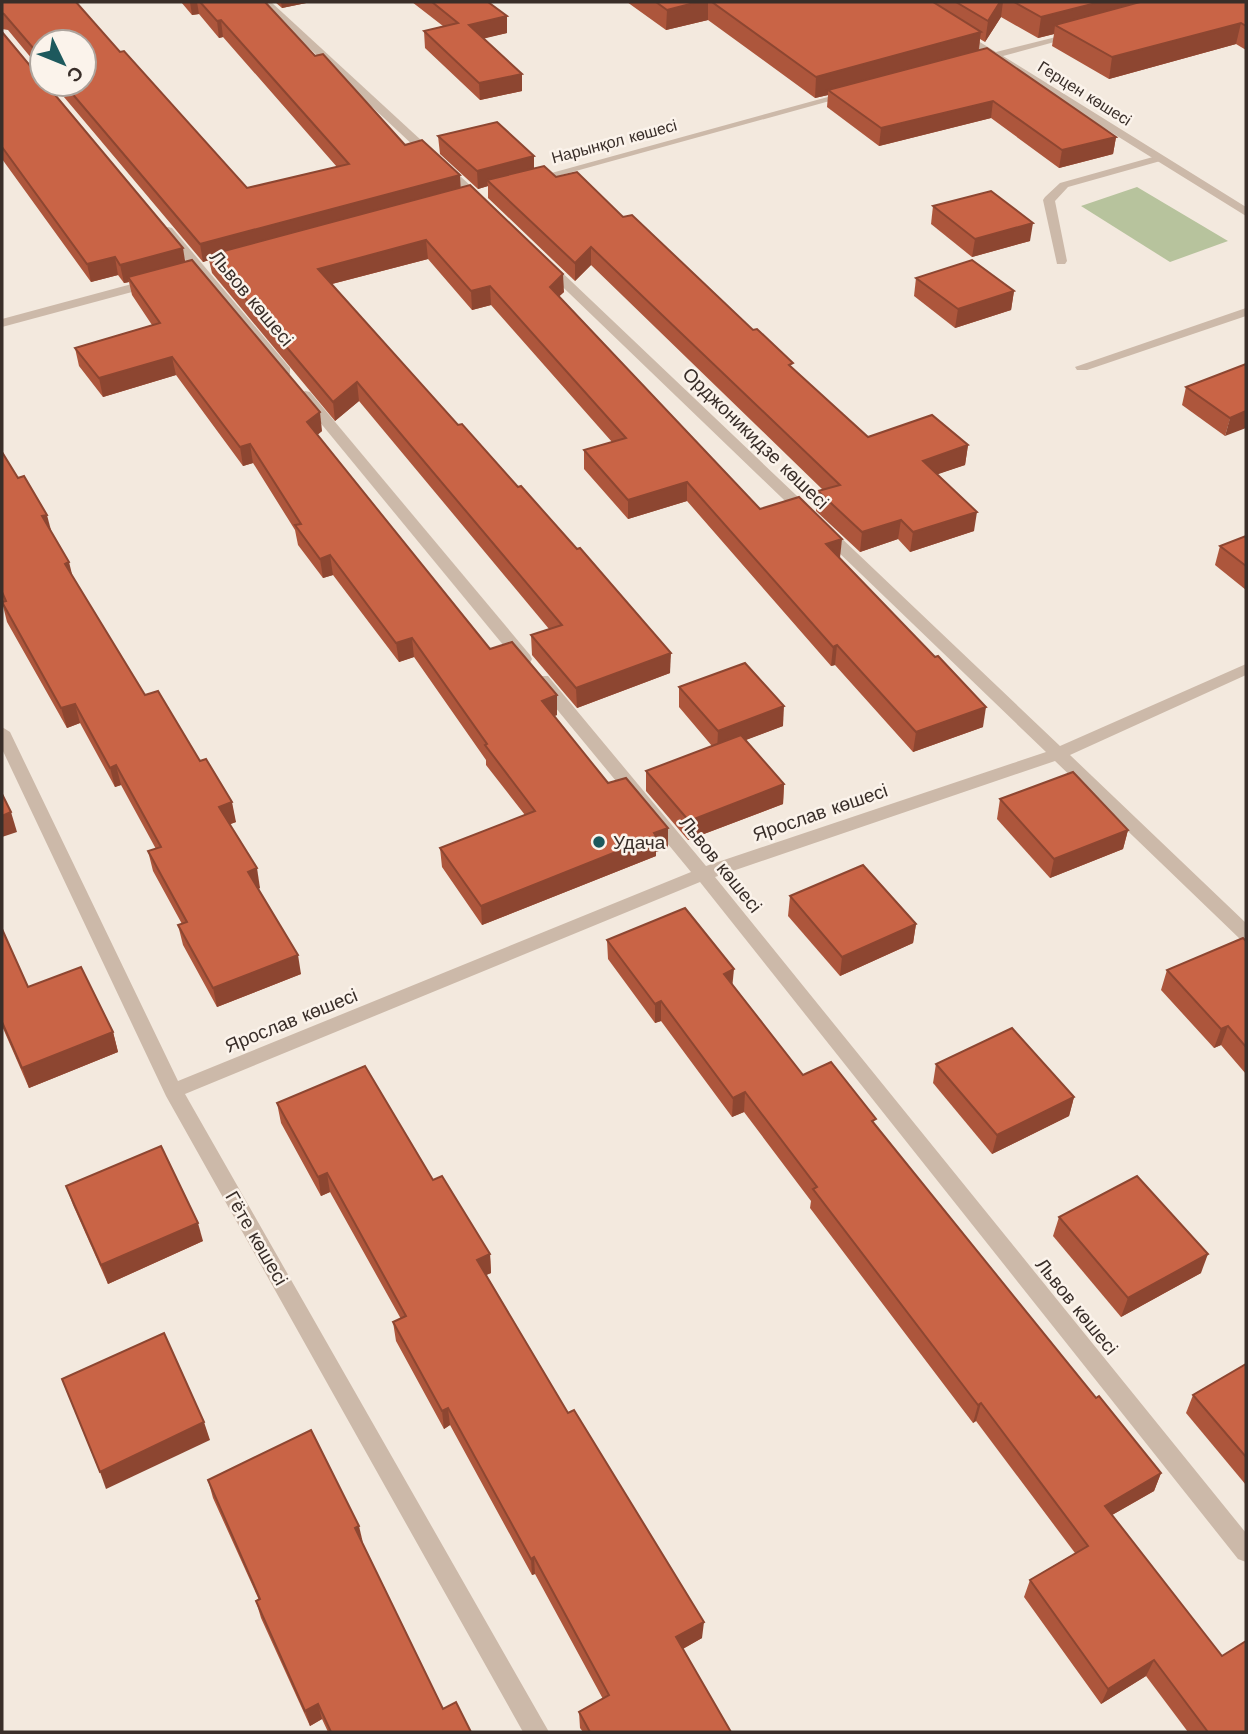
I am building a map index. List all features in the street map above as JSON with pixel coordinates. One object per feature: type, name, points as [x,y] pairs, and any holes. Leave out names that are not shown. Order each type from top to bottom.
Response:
[{"type":"street","points":[[265,2],[494,215]]},
{"type":"street","name":"Герцен көшесі","points":[[951,29],[1246,212]]},
{"type":"street","points":[[968,62],[1088,30]]},
{"type":"street","name":"Нарынқол көшесі","points":[[514,185],[861,91]]},
{"type":"street","points":[[1061,261],[1049,200],[1064,185],[1160,158]]},
{"type":"street","name":"Львов көшесі","points":[[157,218],[704,874],[1246,1551]]},
{"type":"street","name":"Орджоникидзе көшесі","points":[[535,253],[1246,934]]},
{"type":"street","points":[[2,323],[160,281]]},
{"type":"street","points":[[1082,367],[1246,312]]},
{"type":"street","name":"Ярослав көшесі","points":[[173,1091],[704,874],[1058,754],[1246,668]]},
{"type":"street","name":"Гёте көшесі","points":[[2,732],[173,1091],[537,1732]]},
{"type":"green space","points":[[1137,187],[1228,241],[1170,262],[1081,206]]},
{"type":"building","points":[[2,2],[76,2],[120,52],[124,51],[247,188],[349,164],[221,20],[217,21],[200,2],[265,2],[315,56],[323,54],[405,145],[422,140],[460,175],[200,244],[76,98],[98,98],[98,28],[28,28],[28,42],[2,13]]},
{"type":"building","points":[[432,2],[488,2],[507,16],[469,25],[522,74],[479,83],[424,31],[458,23]]},
{"type":"building","points":[[656,2],[698,2],[667,10]]},
{"type":"building","points":[[712,2],[933,2],[981,32],[816,77]]},
{"type":"building","points":[[956,2],[1000,2],[988,21]]},
{"type":"building","points":[[1014,2],[1100,2],[1041,17]]},
{"type":"building","points":[[1140,2],[1246,2],[1246,26],[1241,23],[1112,57],[1055,25]]},
{"type":"building","points":[[2,32],[28,63],[28,98],[58,98],[183,248],[120,265],[115,257],[87,264],[2,147]]},
{"type":"building","points":[[987,48],[1116,137],[1062,150],[993,101],[881,128],[828,90]]},
{"type":"building","points":[[497,122],[534,156],[477,171],[438,136]]},
{"type":"building","points":[[544,166],[556,177],[577,172],[623,217],[632,215],[753,330],[757,329],[793,363],[789,365],[868,437],[932,415],[968,445],[923,461],[977,512],[913,532],[901,520],[862,532],[818,491],[840,485],[591,247],[575,263],[487,180]]},
{"type":"building","points":[[470,185],[563,274],[550,287],[760,509],[799,497],[842,539],[826,544],[986,707],[916,732],[837,645],[833,647],[687,482],[628,500],[584,450],[626,438],[490,286],[471,291],[426,240],[318,269],[458,425],[462,424],[577,549],[580,548],[671,653],[576,688],[531,635],[562,625],[357,382],[333,402],[209,255]]},
{"type":"building","points":[[991,191],[1033,223],[975,239],[933,206]]},
{"type":"building","points":[[192,260],[320,412],[307,422],[490,649],[512,642],[557,695],[542,701],[608,783],[626,778],[668,828],[654,833],[656,836],[481,906],[440,848],[535,811],[485,745],[487,744],[412,638],[396,643],[330,555],[320,559],[295,525],[301,524],[250,444],[240,447],[172,357],[99,378],[75,348],[160,323],[128,277]]},
{"type":"building","points":[[972,260],[1014,291],[958,309],[916,278]]},
{"type":"building","points":[[1246,364],[1246,411],[1230,418],[1186,387]]},
{"type":"building","points":[[2,452],[18,478],[24,476],[47,515],[42,516],[69,562],[65,564],[145,695],[158,691],[200,761],[206,759],[232,802],[219,807],[257,868],[248,872],[298,955],[213,988],[178,925],[187,922],[148,851],[161,847],[116,765],[110,768],[75,704],[61,708],[2,602],[6,601],[2,592]]},
{"type":"building","points":[[1246,536],[1246,566],[1220,546]]},
{"type":"building","points":[[745,663],[784,706],[718,731],[679,687]]},
{"type":"building","points":[[741,735],[784,784],[689,821],[646,771]]},
{"type":"building","points":[[1073,772],[1128,830],[1054,859],[1000,799]]},
{"type":"building","points":[[2,794],[11,812],[2,816]]},
{"type":"building","points":[[863,865],[916,924],[842,957],[790,896]]},
{"type":"building","points":[[685,908],[734,969],[724,974],[803,1075],[831,1062],[876,1119],[872,1121],[1096,1398],[1099,1396],[1161,1473],[1105,1506],[1222,1656],[1246,1641],[1246,1732],[1208,1732],[1154,1660],[1108,1689],[1030,1580],[1088,1546],[981,1403],[978,1405],[813,1189],[817,1187],[745,1092],[733,1098],[661,1001],[655,1004],[607,940]]},
{"type":"building","points":[[2,929],[28,987],[81,967],[113,1032],[22,1068],[2,1022]]},
{"type":"building","points":[[1243,938],[1246,941],[1246,1047],[1228,1026],[1221,1029],[1167,970]]},
{"type":"building","points":[[1012,1028],[1074,1097],[997,1135],[936,1064]]},
{"type":"building","points":[[365,1066],[433,1180],[442,1176],[490,1254],[477,1260],[568,1413],[574,1410],[704,1622],[676,1637],[731,1732],[590,1732],[579,1712],[609,1695],[534,1557],[531,1559],[448,1408],[442,1411],[393,1322],[406,1316],[327,1173],[318,1177],[277,1103]]},
{"type":"building","points":[[161,1146],[198,1223],[101,1265],[66,1186]]},
{"type":"building","points":[[1137,1176],[1208,1254],[1128,1298],[1059,1217]]},
{"type":"building","points":[[164,1333],[204,1422],[100,1472],[62,1379]]},
{"type":"building","points":[[1246,1364],[1246,1457],[1193,1395]]},
{"type":"building","points":[[311,1430],[359,1526],[355,1528],[443,1709],[456,1702],[471,1732],[331,1732],[318,1704],[305,1711],[256,1601],[260,1599],[208,1480]]},
{"type":"place","name":"Удача","points":[[599,842]]}]
